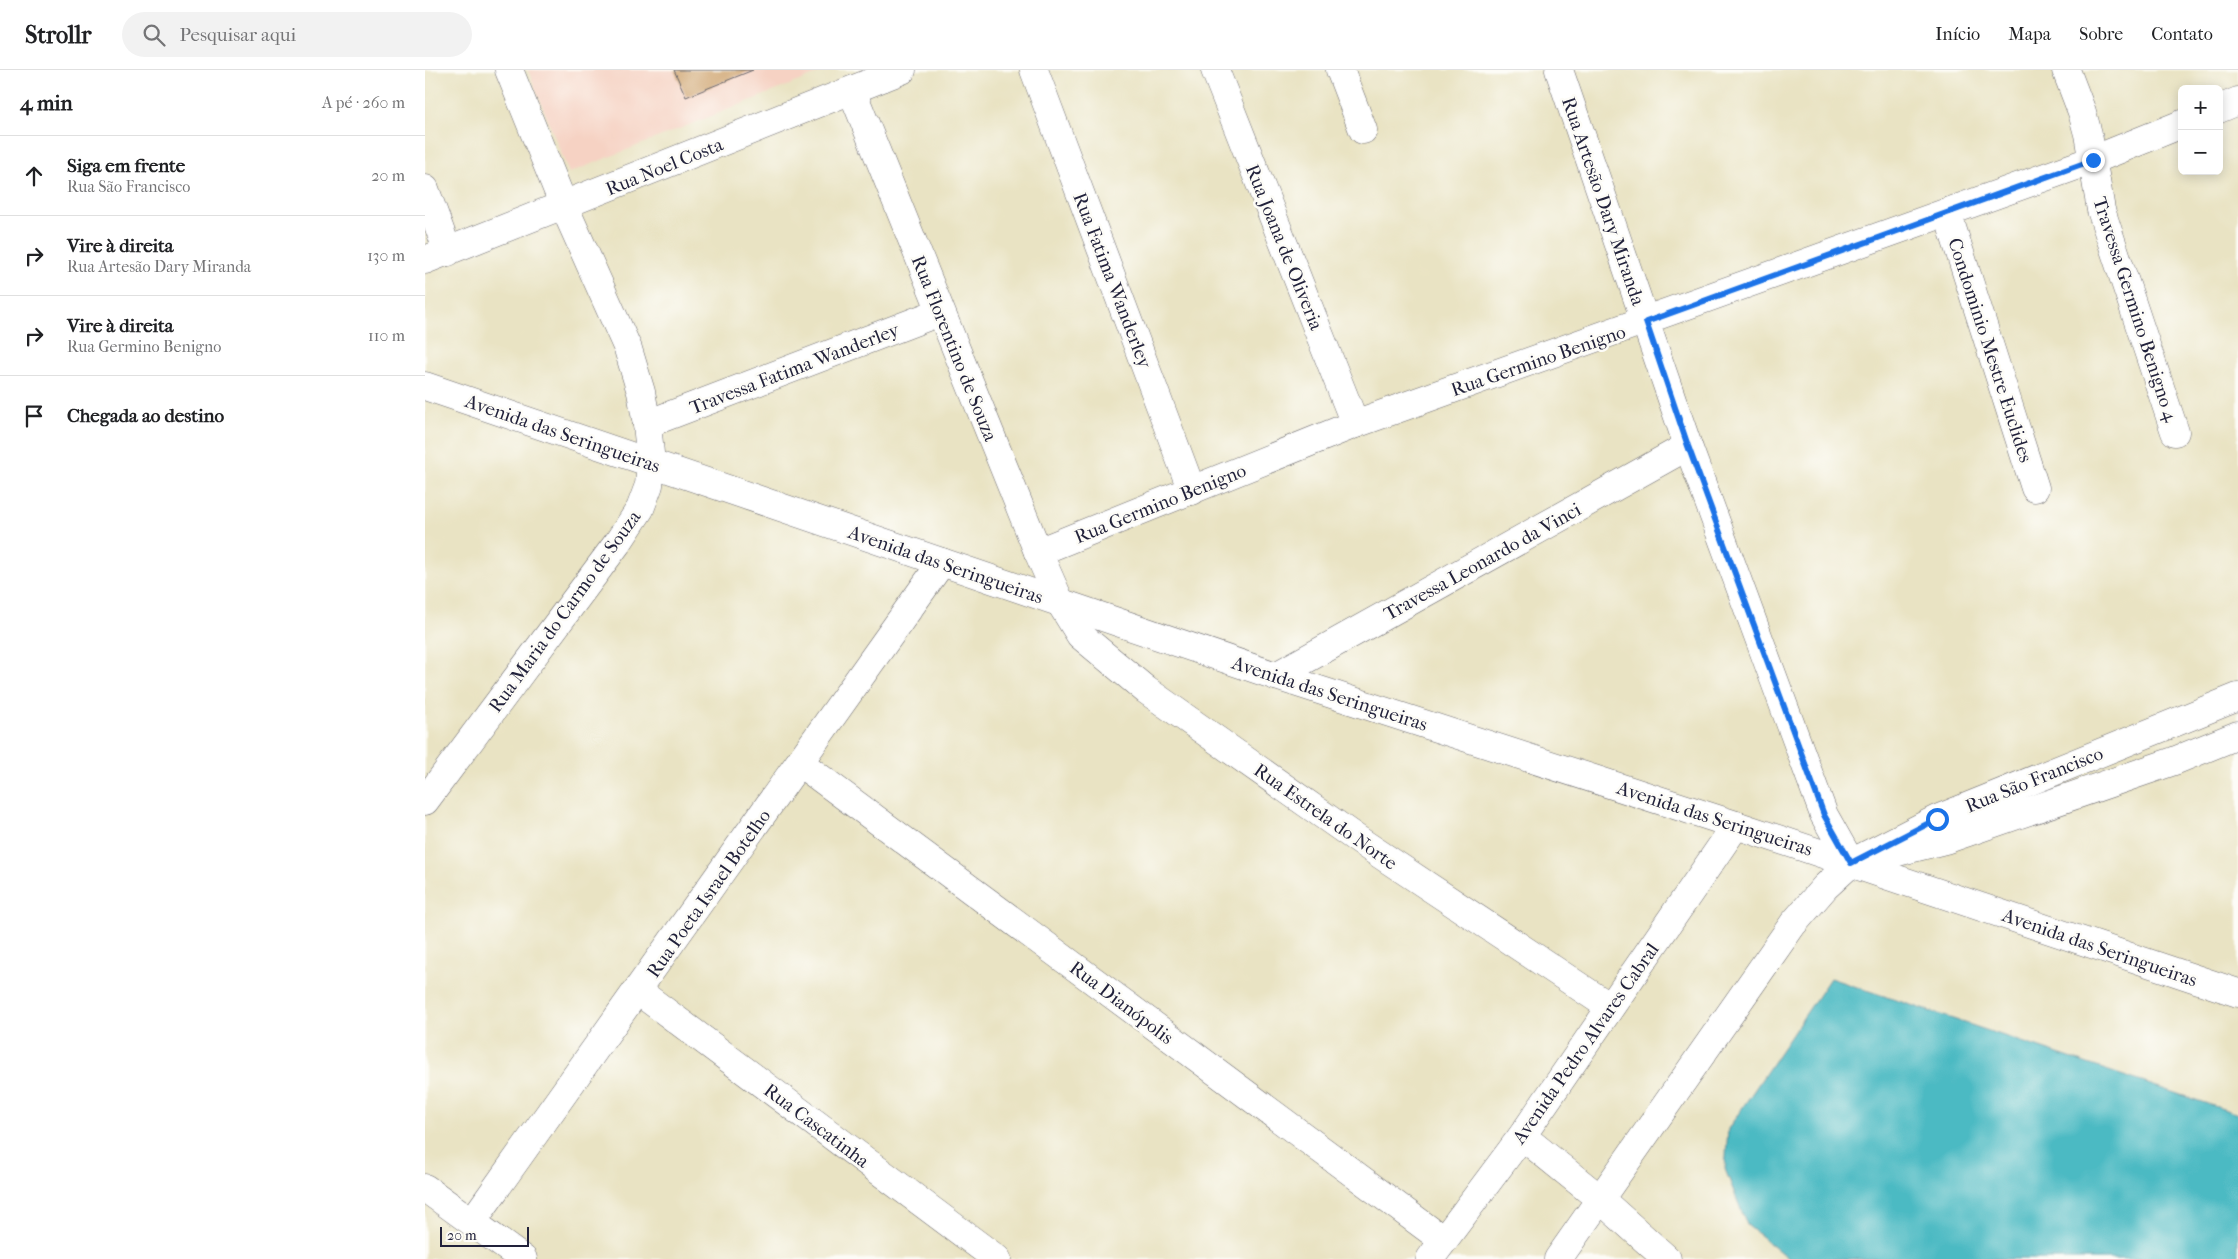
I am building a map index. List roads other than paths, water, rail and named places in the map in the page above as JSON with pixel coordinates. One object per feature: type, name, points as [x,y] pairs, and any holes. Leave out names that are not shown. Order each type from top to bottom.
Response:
[{"type":"street","name":"Rua Maria do Carmo de Souza","points":[[425,801],[619,541],[639,510],[649,485],[651,464],[647,424],[628,350],[564,206],[509,70]]},
{"type":"street","name":"Rua Noel Costa","points":[[436,256],[902,70]]},
{"type":"street","name":"Rua Fatima Wanderley","points":[[1034,70],[1192,491]]},
{"type":"street","name":"Rua Joana de Oliveria","points":[[1215,70],[1355,424]]},
{"type":"street","points":[[1340,70],[1363,130]]},
{"type":"street","name":"Rua Artesão Dary Miranda","points":[[1559,70],[1688,446],[1824,815],[1851,863]]},
{"type":"street","name":"Travessa Germino Benigno 4","points":[[2066,70],[2082,112],[2093,160],[2101,210],[2175,432]]},
{"type":"street","name":"Rua Florentino de Souza","points":[[852,91],[1061,604]]},
{"type":"street","points":[[2223,107],[2238,101]]},
{"type":"street","name":"Rua Germino Benigno","points":[[1039,552],[1355,424],[1646,322],[2093,160],[2178,126]]},
{"type":"street","points":[[425,190],[436,256]]},
{"type":"street","name":"Condominio Mestre Euclides","points":[[1947,212],[2035,488]]},
{"type":"street","name":"Travessa Fatima Wanderley","points":[[647,424],[941,312]]},
{"type":"street","name":"Avenida das Seringueiras","points":[[425,386],[1276,676],[1736,825],[2238,993]]},
{"type":"street","name":"Travessa Leonardo da Vinci","points":[[1276,676],[1688,446]]},
{"type":"street","name":"Rua Poeta Israel Botelho","points":[[472,1222],[942,562]]},
{"type":"street","name":"Rua Estrela do Norte","points":[[1061,604],[1080,635],[1146,690],[1360,841],[1610,1007]]},
{"type":"street","name":"Rua São Francisco","points":[[1851,863],[1937,819],[2238,697]]},
{"type":"street","name":"Rua São Francisco","points":[[1851,863],[1945,840],[2174,761],[2238,735]]},
{"type":"street","name":"Rua Dianópolis","points":[[800,763],[1437,1250]]},
{"type":"street","name":"Avenida Pedro Alvares Cabral","points":[[1437,1250],[1522,1136],[1736,825]]},
{"type":"street","points":[[1558,1259],[1793,924],[1825,887],[1851,863]]},
{"type":"street","name":"Rua Cascatinha","points":[[638,991],[997,1259]]},
{"type":"street","points":[[1522,1136],[1600,1199],[1667,1259]]},
{"type":"street","points":[[425,1188],[523,1259]]},
{"type":"water","points":[[1830,978],[2238,1114],[2238,1259],[1789,1259],[1747,1225],[1725,1169],[1728,1129]]}]
